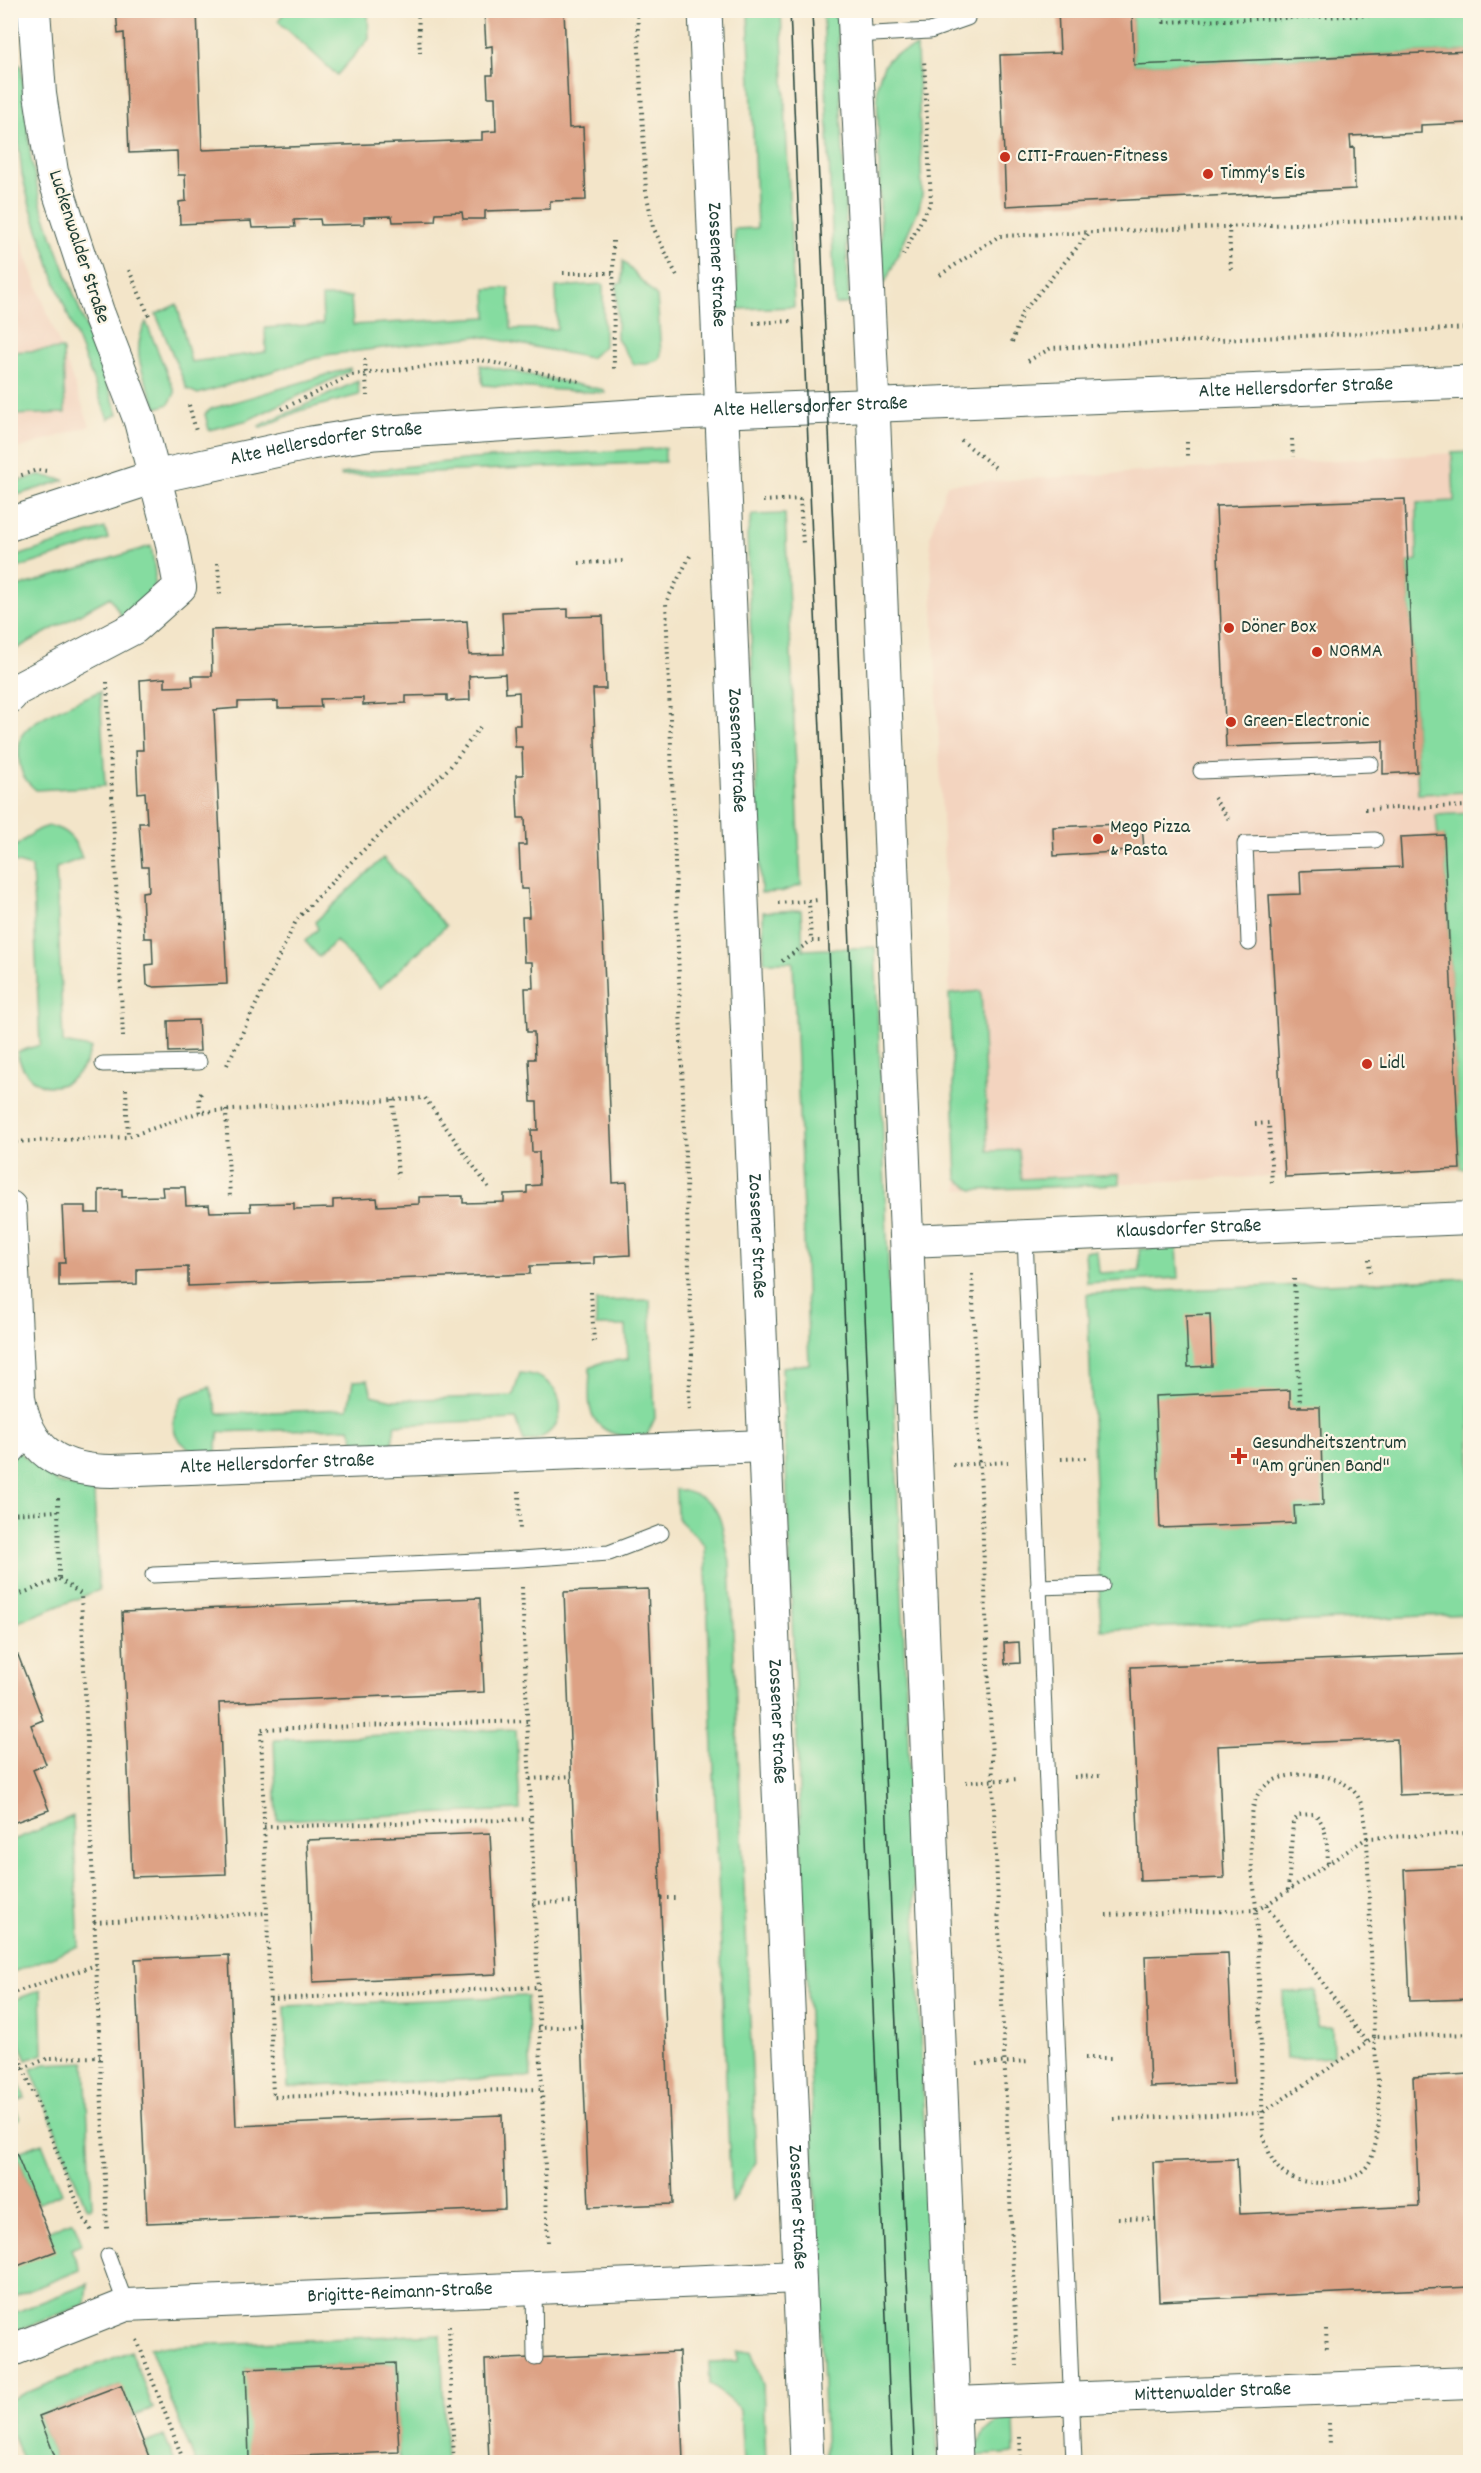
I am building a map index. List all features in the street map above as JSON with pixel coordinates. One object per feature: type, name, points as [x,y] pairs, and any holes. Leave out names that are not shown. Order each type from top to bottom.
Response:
[{"type":"street","name":"Luckenwalder Straße","points":[[34,10],[40,94],[52,172],[98,312],[140,421],[154,477]]},
{"type":"street","name":"Zossener Straße","points":[[705,10],[724,412],[807,2463]]},
{"type":"street","points":[[854,23],[873,405],[956,2463]]},
{"type":"street","name":"Alte Hellersdorfer Straße","points":[[10,524],[154,477],[310,443],[374,433],[873,405],[1470,382]]},
{"type":"street","points":[[10,697],[16,690],[134,628],[180,587],[171,540],[154,477]]},
{"type":"street","points":[[10,1207],[19,1398],[23,1420],[31,1437],[66,1466]]},
{"type":"street","name":"Klausdorfer Straße","points":[[907,1241],[1470,1218]]},
{"type":"street","name":"Alte Hellersdorfer Straße","points":[[66,1466],[112,1471],[765,1446]]},
{"type":"street","name":"Brigitte-Reimann-Straße","points":[[10,2351],[126,2305],[799,2277]]},
{"type":"street","name":"Mittenwalder Straße","points":[[954,2403],[1470,2383]]},
{"type":"lane","points":[[854,23],[923,32],[967,18],[967,10]]},
{"type":"lane","points":[[1201,771],[1371,764]]},
{"type":"lane","points":[[1248,943],[1245,844],[1375,840]]},
{"type":"lane","points":[[103,1064],[199,1062]]},
{"type":"lane","points":[[1025,1236],[1074,2463]]},
{"type":"lane","points":[[10,1461],[31,1437]]},
{"type":"lane","points":[[153,1575],[609,1553],[661,1533]]},
{"type":"lane","points":[[1038,1587],[1102,1585]]},
{"type":"lane","points":[[108,2256],[126,2305]]},
{"type":"lane","points":[[534,2288],[535,2358]]},
{"type":"path","points":[[418,10],[420,53]]},
{"type":"path","points":[[637,10],[646,190],[653,226],[678,279]]},
{"type":"path","points":[[1163,10],[1164,22],[1470,12]]},
{"type":"path","points":[[899,265],[931,202],[923,32]]},
{"type":"path","points":[[940,275],[999,236],[1470,217]]},
{"type":"path","points":[[1229,226],[1232,272]]},
{"type":"path","points":[[1012,342],[1022,313],[1090,231]]},
{"type":"path","points":[[613,241],[614,372]]},
{"type":"path","points":[[129,270],[150,318]]},
{"type":"path","points":[[562,273],[613,273]]},
{"type":"path","points":[[750,323],[792,321]]},
{"type":"path","points":[[1051,348],[1470,328]]},
{"type":"path","points":[[365,359],[367,396]]},
{"type":"path","points":[[277,412],[352,375],[481,360],[590,383]]},
{"type":"path","points":[[189,405],[198,439]]},
{"type":"path","points":[[960,439],[996,468]]},
{"type":"path","points":[[1292,439],[1293,458]]},
{"type":"path","points":[[1187,442],[1187,460]]},
{"type":"path","points":[[756,501],[800,499],[803,544]]},
{"type":"path","points":[[692,553],[666,602],[692,1343],[689,1394],[694,1449]]},
{"type":"path","points":[[579,563],[625,561]]},
{"type":"path","points":[[218,563],[220,596]]},
{"type":"path","points":[[107,682],[128,1137]]},
{"type":"path","points":[[222,1070],[230,1062],[297,919],[348,865],[450,767],[480,727]]},
{"type":"path","points":[[1208,789],[1245,844]]},
{"type":"path","points":[[774,903],[818,900]]},
{"type":"path","points":[[809,901],[812,941],[821,941]]},
{"type":"path","points":[[200,1112],[199,1096],[207,1088]]},
{"type":"path","points":[[10,1142],[128,1137],[200,1112],[425,1098],[489,1188]]},
{"type":"path","points":[[393,1100],[398,1178]]},
{"type":"path","points":[[226,1110],[230,1199]]},
{"type":"path","points":[[1255,1124],[1269,1123],[1272,1185]]},
{"type":"path","points":[[970,1238],[1019,2400]]},
{"type":"path","points":[[1294,1279],[1300,1407]]},
{"type":"path","points":[[591,1292],[594,1342]]},
{"type":"path","points":[[917,1468],[1087,1458]]},
{"type":"path","points":[[59,1579],[57,1501],[66,1466]]},
{"type":"path","points":[[519,1485],[533,1903],[548,2243]]},
{"type":"path","points":[[10,1514],[57,1511]]},
{"type":"path","points":[[10,1598],[59,1579]]},
{"type":"path","points":[[59,1579],[81,1594],[108,2256]]},
{"type":"path","points":[[527,1721],[261,1729],[273,2097],[541,2089]]},
{"type":"path","points":[[1302,1773],[1343,1781],[1357,1795],[1364,1814],[1367,1838],[1374,2037],[1380,2122],[1368,2165],[1352,2177],[1328,2182],[1288,2177],[1269,2155],[1263,2135],[1256,1910],[1250,1835],[1254,1805],[1261,1790],[1272,1781],[1302,1773]]},
{"type":"path","points":[[530,1779],[572,1776]]},
{"type":"path","points":[[930,1783],[1100,1776]]},
{"type":"path","points":[[1288,1890],[1293,1822],[1299,1815],[1314,1814],[1322,1821],[1326,1836],[1328,1863]]},
{"type":"path","points":[[264,1827],[531,1819]]},
{"type":"path","points":[[1106,1915],[1256,1910],[1367,1838],[1470,1833]]},
{"type":"path","points":[[661,1898],[677,1898]]},
{"type":"path","points":[[533,1903],[577,1902]]},
{"type":"path","points":[[1266,1905],[1367,2043]]},
{"type":"path","points":[[94,1922],[267,1913]]},
{"type":"path","points":[[10,1994],[96,1965]]},
{"type":"path","points":[[270,1999],[537,1988]]},
{"type":"path","points":[[538,2028],[582,2026]]},
{"type":"path","points":[[1114,2119],[1263,2113],[1374,2037],[1470,2034]]},
{"type":"path","points":[[10,2035],[84,2219],[108,2256]]},
{"type":"path","points":[[23,2068],[49,2058],[100,2057]]},
{"type":"path","points":[[941,2066],[1111,2058]]},
{"type":"path","points":[[1118,2218],[1155,2218]]},
{"type":"path","points":[[447,2291],[454,2463]]},
{"type":"path","points":[[126,2305],[184,2463]]},
{"type":"shaded area","points":[[10,196],[27,258],[90,426],[11,451]]},
{"type":"shaded area","points":[[1470,452],[1470,1168],[958,1190],[930,535],[947,484]]},
{"type":"green space","points":[[285,11],[368,11],[369,39],[337,75],[278,21]]},
{"type":"green space","points":[[748,11],[781,11],[794,307],[738,309],[734,229],[757,228]]},
{"type":"green space","points":[[823,11],[837,11],[849,303],[835,305]]},
{"type":"green space","points":[[1132,11],[1470,11],[1470,51],[1134,65]]},
{"type":"green space","points":[[917,47],[922,195],[919,208],[885,283],[882,283],[877,86],[882,69],[889,59],[900,52]]},
{"type":"green space","points":[[21,65],[31,159],[42,208],[118,414],[108,419],[56,284],[22,174],[10,66]]},
{"type":"green space","points":[[623,261],[657,297],[661,353],[660,359],[647,364],[634,364],[617,339],[617,284],[622,283]]},
{"type":"green space","points":[[603,284],[604,346],[590,358],[479,336],[326,355],[198,394],[187,389],[156,314],[177,304],[191,362],[266,352],[265,328],[323,324],[322,297],[351,297],[353,325],[487,317],[486,289],[509,288],[511,329],[557,329],[556,287]]},
{"type":"green space","points":[[146,322],[175,393],[169,404],[157,408],[144,376],[139,355],[141,333]]},
{"type":"green space","points":[[63,349],[65,413],[11,415],[11,352]]},
{"type":"green space","points":[[480,365],[604,390],[605,393],[483,385]]},
{"type":"green space","points":[[350,368],[350,371],[248,420],[209,430],[205,414],[211,409]]},
{"type":"green space","points":[[358,381],[359,395],[299,411],[261,428],[259,426]]},
{"type":"green space","points":[[665,448],[665,462],[341,476],[341,474],[472,459]]},
{"type":"green space","points":[[1470,452],[1470,792],[1418,794],[1408,562],[1417,560],[1417,503],[1454,501],[1452,453]]},
{"type":"green space","points":[[38,475],[65,480],[11,497],[11,484]]},
{"type":"green space","points":[[785,514],[801,885],[781,892],[761,893],[747,535],[752,515]]},
{"type":"green space","points":[[105,528],[108,539],[11,570],[11,558]]},
{"type":"green space","points":[[151,546],[155,572],[153,589],[143,603],[123,619],[110,597],[11,652],[11,589]]},
{"type":"green space","points":[[100,691],[105,786],[36,790],[22,772],[19,746],[22,735],[46,715]]},
{"type":"green space","points":[[1470,813],[1470,1168],[1460,1169],[1444,836],[1438,836],[1436,815]]},
{"type":"green space","points":[[49,826],[66,833],[77,846],[82,858],[56,868],[63,1043],[91,1048],[85,1064],[76,1076],[65,1083],[53,1086],[42,1084],[31,1078],[23,1068],[17,1052],[40,1045],[32,867],[10,861],[11,850],[37,830]]},
{"type":"green space","points":[[383,858],[446,926],[380,988],[336,941],[319,957],[305,941],[318,929],[315,922]]},
{"type":"green space","points":[[801,910],[803,950],[875,947],[938,2462],[826,2462],[782,1367],[809,1364],[793,962],[764,962],[763,912]]},
{"type":"green space","points":[[981,991],[988,1151],[1018,1150],[1021,1179],[1119,1174],[1120,1184],[973,1190],[957,1179],[949,994]]},
{"type":"green space","points":[[1177,1247],[1179,1278],[1087,1283],[1085,1251],[1097,1251],[1099,1273],[1140,1271],[1139,1249]]},
{"type":"green space","points":[[1470,1278],[1470,1614],[1101,1630],[1087,1294]]},
{"type":"green space","points":[[650,1300],[655,1418],[647,1435],[629,1436],[612,1433],[598,1424],[593,1416],[589,1402],[590,1368],[600,1363],[628,1359],[626,1326],[596,1326],[596,1301]]},
{"type":"green space","points":[[520,1373],[537,1376],[550,1384],[557,1395],[560,1407],[558,1419],[552,1430],[540,1438],[524,1442],[516,1419],[395,1425],[391,1450],[357,1450],[350,1428],[219,1432],[215,1458],[192,1450],[178,1438],[174,1430],[174,1420],[183,1397],[210,1387],[218,1414],[348,1409],[353,1381],[368,1380],[372,1395],[393,1400],[513,1396]]},
{"type":"green space","points":[[10,1445],[58,1483],[94,1492],[99,1590],[11,1625],[10,1572],[14,1571],[10,1561]]},
{"type":"green space","points":[[676,1489],[692,1493],[712,1505],[721,1522],[730,1562],[756,2162],[731,2203],[705,1545],[677,1518]]},
{"type":"green space","points":[[516,1729],[520,1810],[277,1820],[274,1740]]},
{"type":"green space","points":[[73,1816],[79,1946],[11,1973],[11,1841]]},
{"type":"green space","points":[[41,1990],[43,2054],[27,2060],[11,2019],[11,2001]]},
{"type":"green space","points":[[1316,1991],[1317,2027],[1332,2027],[1333,2057],[1286,2059],[1283,1992]]},
{"type":"green space","points":[[527,1996],[531,2077],[288,2087],[285,2006]]},
{"type":"green space","points":[[85,2062],[92,2206],[90,2208],[86,2207],[31,2069],[45,2064]]},
{"type":"green space","points":[[12,2064],[25,2098],[13,2103],[20,2119],[11,2124]]},
{"type":"green space","points":[[42,2143],[62,2193],[37,2204],[16,2153]]},
{"type":"green space","points":[[73,2221],[82,2244],[71,2249],[80,2270],[11,2298],[11,2269],[48,2231]]},
{"type":"green space","points":[[88,2284],[86,2304],[11,2333],[11,2314]]},
{"type":"green space","points":[[441,2334],[446,2462],[399,2462],[395,2363],[246,2369],[309,2455],[309,2462],[195,2462],[150,2347]]},
{"type":"green space","points":[[131,2351],[153,2408],[133,2416],[120,2385],[39,2416],[57,2462],[24,2462],[11,2429],[11,2399]]},
{"type":"green space","points":[[751,2351],[763,2385],[766,2462],[743,2462],[740,2409],[710,2384],[709,2362],[738,2361],[738,2352]]},
{"type":"green space","points":[[1014,2416],[1015,2453],[975,2456],[979,2441],[987,2430]]},
{"type":"green space","points":[[164,2436],[175,2462],[151,2462],[144,2444]]},
{"type":"building","points":[[197,10],[202,150],[482,140],[482,132],[496,131],[495,97],[488,97],[487,75],[493,75],[492,46],[486,47],[484,10],[564,10],[569,128],[583,127],[586,200],[550,201],[550,209],[485,211],[485,219],[463,219],[462,212],[436,213],[435,221],[393,222],[392,216],[364,217],[364,224],[321,225],[320,219],[294,220],[295,227],[252,228],[251,221],[180,224],[179,202],[186,201],[185,175],[178,175],[177,151],[129,153],[124,33],[118,34],[116,11]]},
{"type":"building","points":[[1058,10],[1132,10],[1134,65],[1470,51],[1470,123],[1421,125],[1421,133],[1350,136],[1351,148],[1354,147],[1355,189],[1006,206],[1000,55],[1060,53]]},
{"type":"building","name":"NORMA","points":[[1405,499],[1417,772],[1383,774],[1383,741],[1226,747],[1216,506]]},
{"type":"building","points":[[568,609],[568,617],[603,616],[606,689],[593,689],[613,1183],[627,1182],[630,1255],[594,1257],[594,1264],[530,1266],[530,1274],[188,1286],[188,1267],[137,1269],[137,1284],[59,1286],[59,1263],[65,1263],[62,1206],[86,1206],[86,1213],[99,1213],[99,1190],[122,1189],[122,1197],[163,1196],[162,1187],[185,1187],[186,1206],[209,1205],[210,1212],[251,1211],[250,1204],[294,1203],[294,1209],[333,1208],[333,1200],[377,1198],[378,1206],[419,1204],[419,1197],[463,1196],[463,1203],[504,1202],[504,1194],[527,1193],[527,1186],[540,1185],[539,1152],[532,1152],[531,1130],[538,1130],[537,1102],[531,1102],[529,1059],[535,1059],[534,1032],[527,1032],[525,988],[533,988],[532,962],[524,962],[522,917],[529,917],[528,889],[521,889],[519,845],[526,845],[525,818],[518,818],[516,775],[523,775],[522,747],[515,747],[514,725],[520,725],[519,692],[506,693],[505,674],[469,676],[470,700],[447,701],[447,695],[406,696],[406,703],[363,705],[363,698],[320,699],[321,707],[278,708],[278,701],[238,702],[238,708],[214,710],[227,984],[154,987],[147,985],[146,965],[153,964],[152,938],[144,938],[142,892],[149,891],[148,867],[142,867],[139,823],[147,823],[145,792],[138,793],[136,750],[143,750],[140,680],[165,678],[165,687],[193,686],[192,676],[212,676],[211,630],[467,621],[469,655],[504,654],[502,612]]},
{"type":"building","name":"Mego Pizza & Pasta","points":[[1142,823],[1144,850],[1054,856],[1053,827]]},
{"type":"building","name":"Lidl","points":[[1444,835],[1460,1169],[1285,1177],[1269,895],[1301,894],[1300,871],[1402,867],[1400,837]]},
{"type":"building","points":[[198,1020],[200,1051],[169,1052],[168,1021]]},
{"type":"building","points":[[1210,1314],[1212,1366],[1188,1367],[1186,1315]]},
{"type":"building","name":"Gesundheitszentrum \"Am grünen Band\"","points":[[1290,1390],[1290,1407],[1320,1407],[1323,1505],[1294,1506],[1295,1523],[1160,1528],[1155,1396]]},
{"type":"building","points":[[648,1589],[673,2204],[589,2207],[564,1592]]},
{"type":"building","points":[[480,1598],[484,1692],[219,1703],[226,1874],[132,1877],[122,1612]]},
{"type":"building","points":[[1019,1642],[1020,1663],[1005,1664],[1004,1643]]},
{"type":"building","points":[[1470,1654],[1470,1792],[1399,1795],[1397,1739],[1218,1746],[1224,1878],[1140,1881],[1131,1667]]},
{"type":"building","points":[[18,1655],[43,1720],[31,1725],[46,1764],[33,1770],[49,1810],[10,1824],[10,1658]]},
{"type":"building","points":[[490,1833],[497,1974],[313,1982],[307,1840]]},
{"type":"building","points":[[1470,1867],[1470,1999],[1410,2001],[1404,1870]]},
{"type":"building","points":[[1228,1953],[1234,2084],[1150,2087],[1145,1956]]},
{"type":"building","points":[[229,1955],[236,2126],[502,2115],[505,2209],[147,2223],[135,1959]]},
{"type":"building","points":[[1470,2074],[1470,2287],[1159,2301],[1153,2162],[1237,2159],[1240,2214],[1419,2206],[1413,2077]]},
{"type":"building","points":[[10,2138],[56,2251],[10,2269]]},
{"type":"building","points":[[679,2352],[683,2462],[489,2462],[485,2360]]},
{"type":"building","points":[[395,2363],[399,2452],[249,2458],[246,2369]]},
{"type":"building","points":[[121,2385],[151,2462],[57,2462],[39,2416]]},
{"type":"tram line","points":[[790,10],[892,2462]]},
{"type":"tram line","points":[[812,10],[864,1292],[915,2462]]},
{"type":"place","name":"CITI-Frauen-Fitness","points":[[1005,157]]},
{"type":"place","name":"Timmy's Eis","points":[[1208,174]]},
{"type":"place","name":"Döner Box","points":[[1229,628]]},
{"type":"place","name":"NORMA","points":[[1317,652]]},
{"type":"place","name":"Green-Electronic","points":[[1231,722]]},
{"type":"place","name":"Mego Pizza & Pasta","points":[[1098,839]]},
{"type":"place","name":"Lidl","points":[[1367,1064]]},
{"type":"place","name":"Gesundheitszentrum \"Am grünen Band\"","points":[[1239,1456]]}]
